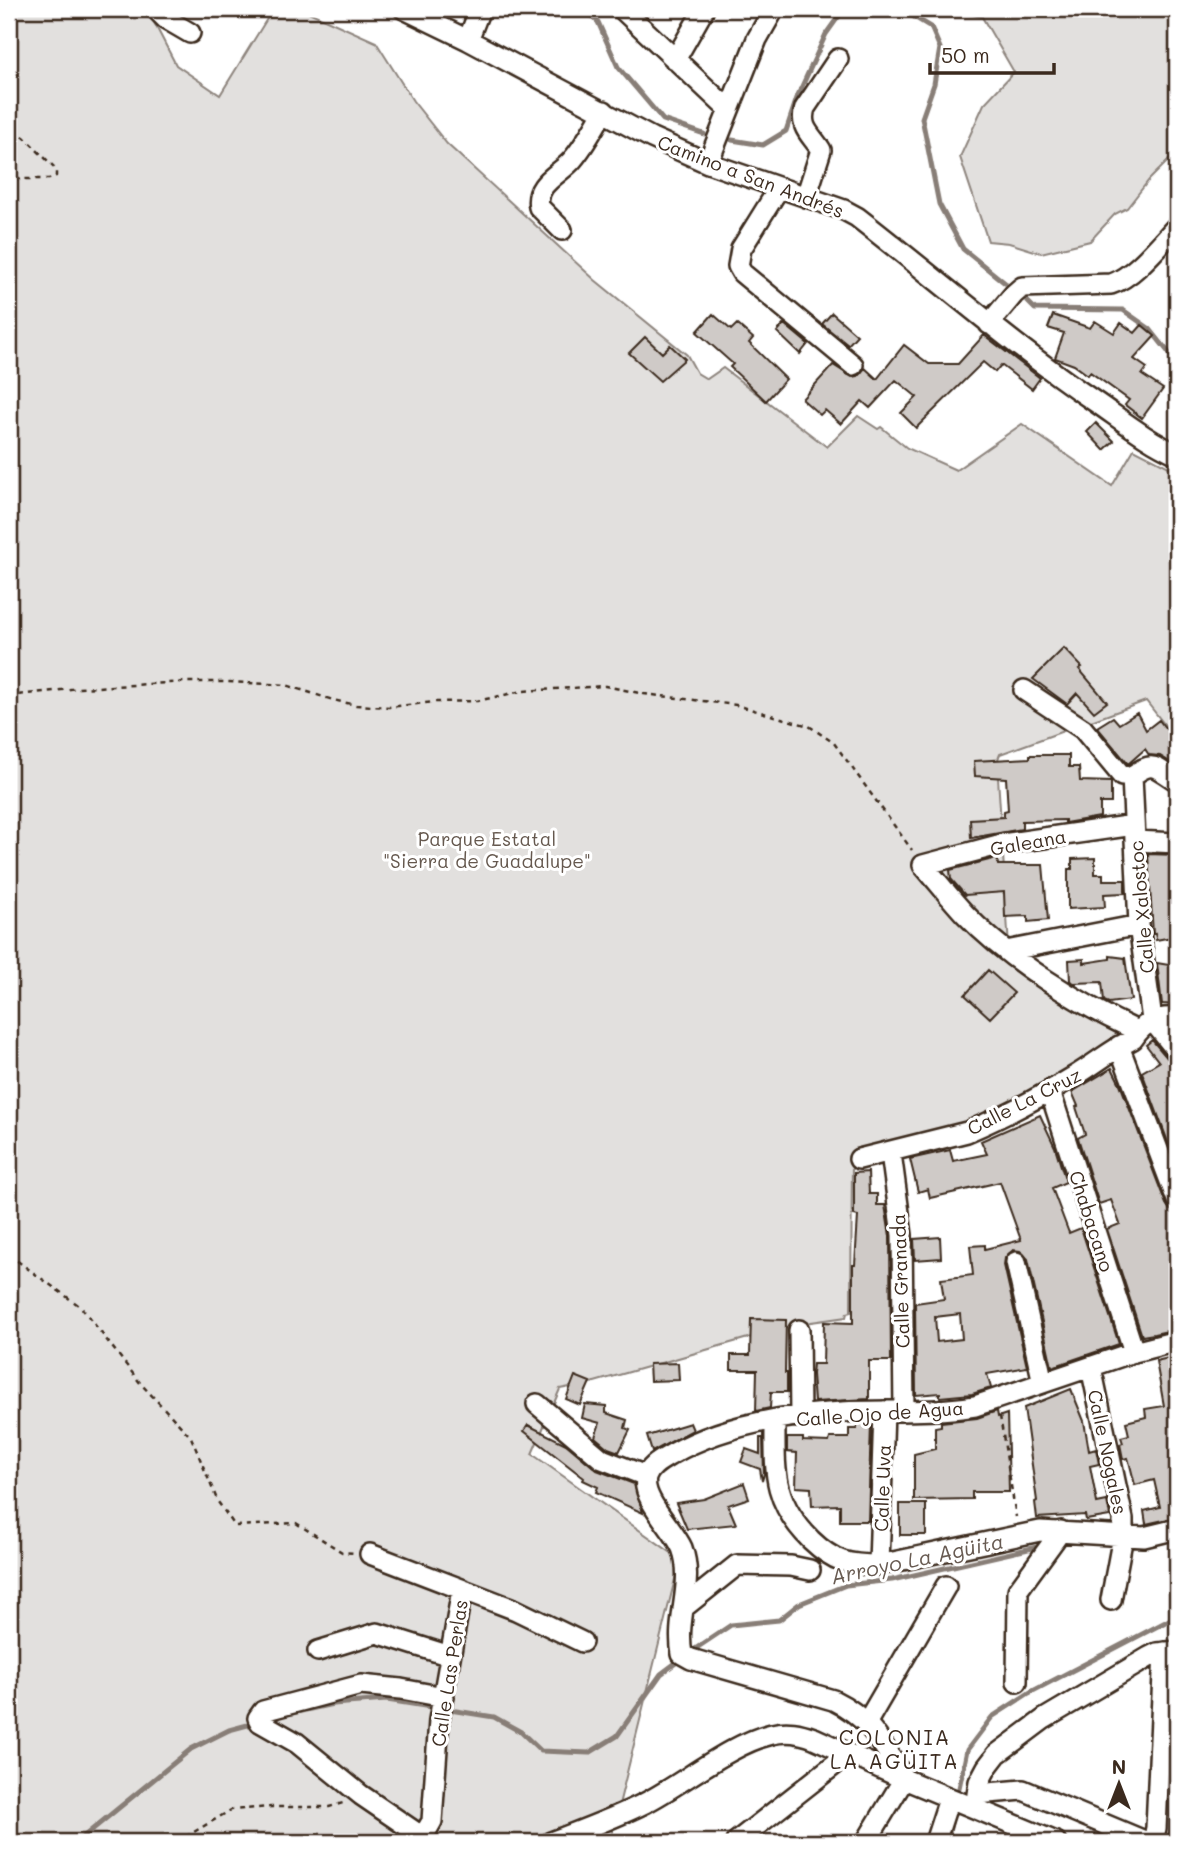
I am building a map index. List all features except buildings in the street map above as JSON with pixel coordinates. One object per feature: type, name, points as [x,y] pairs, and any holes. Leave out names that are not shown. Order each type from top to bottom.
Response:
[{"type":"street","points":[[156,9],[166,19],[190,33]]},
{"type":"street","name":"Camino a San Andrés","points":[[404,9],[652,138],[708,163],[844,210],[857,217],[989,324],[1081,392],[1177,454]]},
{"type":"street","points":[[468,40],[480,9]]},
{"type":"street","points":[[622,9],[729,110]]},
{"type":"street","points":[[675,60],[704,9]]},
{"type":"street","points":[[708,163],[757,39],[774,9]]},
{"type":"street","points":[[806,197],[821,150],[804,130],[803,114],[838,59]]},
{"type":"street","points":[[562,230],[539,207],[540,193],[548,180],[573,160],[604,111]]},
{"type":"street","points":[[779,188],[741,249],[737,266],[853,365]]},
{"type":"street","points":[[989,324],[1022,287],[1119,282],[1177,226]]},
{"type":"street","points":[[1024,690],[1083,729],[1122,776],[1132,776],[1147,766],[1177,781]]},
{"type":"street","name":"Calle Xalostoc","points":[[1132,776],[1145,1025]]},
{"type":"street","name":"Galeana","points":[[923,865],[1003,844],[1135,833],[1177,843]]},
{"type":"street","points":[[923,865],[965,915],[1026,966],[1081,1000],[1145,1025],[1177,1051]]},
{"type":"street","points":[[1006,951],[1139,925]]},
{"type":"street","points":[[1145,1025],[1163,1017],[1177,1018]]},
{"type":"street","name":"Calle La Cruz","points":[[859,1160],[967,1132],[1050,1091],[1133,1039],[1145,1025]]},
{"type":"street","points":[[1119,1046],[1177,1200]]},
{"type":"street","name":"Chabacano","points":[[1050,1091],[1134,1352]]},
{"type":"street","name":"Calle Granada","points":[[891,1153],[902,1235],[894,1411]]},
{"type":"street","points":[[1016,1262],[1043,1383]]},
{"type":"street","points":[[799,1329],[800,1417]]},
{"type":"street","name":"Calle Ojo de Agua","points":[[646,1476],[658,1462],[717,1433],[838,1412],[949,1410],[998,1399],[1134,1352],[1177,1341]]},
{"type":"street","name":"Calle Nogales","points":[[1091,1367],[1123,1519],[1123,1536],[1111,1600]]},
{"type":"street","points":[[537,1404],[602,1459],[646,1476],[647,1492],[679,1541],[686,1561],[686,1590],[680,1642],[682,1654],[833,1700],[853,1710],[867,1722],[904,1779]]},
{"type":"street","name":"Calle Uva","points":[[879,1564],[894,1411]]},
{"type":"street","points":[[775,1421],[775,1465],[780,1494],[789,1516],[831,1557],[858,1564],[879,1564],[1018,1534],[1061,1531],[1143,1537],[1177,1529]]},
{"type":"street","points":[[1017,1682],[1018,1590],[1061,1531]]},
{"type":"street","points":[[370,1553],[516,1610],[582,1642]]},
{"type":"street","points":[[683,1608],[737,1565],[791,1566],[810,1570]]},
{"type":"street","points":[[867,1722],[946,1586]]},
{"type":"street","name":"Calle Las Perlas","points":[[426,1840],[432,1821],[439,1720],[462,1590]]},
{"type":"street","points":[[318,1651],[377,1633],[450,1656]]},
{"type":"street","points":[[976,1802],[979,1782],[986,1767],[997,1754],[1090,1690],[1149,1657],[1171,1651],[1153,1842]]},
{"type":"street","points":[[426,1840],[363,1797],[297,1744],[260,1722],[260,1714],[361,1685],[444,1697]]},
{"type":"street","points":[[551,1842],[646,1802],[736,1749],[773,1733],[798,1732],[949,1799],[976,1802],[1023,1790],[1147,1842]]},
{"type":"street","points":[[736,1842],[848,1754]]},
{"type":"street","points":[[866,1842],[904,1779]]},
{"type":"street","points":[[936,1842],[949,1799]]},
{"type":"street","points":[[976,1802],[1016,1835],[1056,1842]]},
{"type":"path","points":[[9,122],[11,130],[24,137],[56,169],[56,176],[50,180],[9,179]]},
{"type":"path","points":[[9,696],[92,687],[226,682],[286,685],[356,705],[389,707],[477,701],[522,691],[605,686],[644,694],[736,705],[809,726],[834,743],[923,865]]},
{"type":"path","points":[[9,1255],[81,1307],[141,1384],[191,1437],[218,1502],[235,1526],[296,1523],[342,1552],[370,1553]]},
{"type":"path","points":[[998,1399],[1018,1534]]},
{"type":"path","points":[[177,1842],[231,1810],[329,1807],[363,1797]]},
{"type":"green space","name":"Parque Estatal \"Sierra de Guadalupe\"","points":[[9,9],[147,9],[176,65],[220,95],[273,9],[302,9],[376,42],[413,101],[447,144],[595,280],[687,355],[697,373],[707,379],[723,368],[827,447],[858,416],[878,429],[881,427],[907,448],[956,470],[1022,424],[1112,486],[1134,449],[1177,471],[1177,721],[1168,729],[1146,701],[1000,754],[997,762],[1010,963],[1125,1031],[1075,1072],[976,1125],[852,1159],[851,1312],[847,1313],[846,1317],[797,1324],[591,1383],[560,1389],[532,1454],[680,1559],[611,1837],[617,1842],[9,1842]]},
{"type":"green space","points":[[945,9],[1177,9],[1177,152],[1149,180],[1127,208],[1115,214],[1090,241],[1041,253],[1009,243],[988,241],[960,157],[984,104],[1014,72],[982,17]]},
{"type":"waterway","points":[[585,9],[598,22],[618,67],[663,120],[704,134]]},
{"type":"waterway","points":[[732,140],[763,145],[786,131],[798,95],[826,34],[841,13],[854,9]]},
{"type":"waterway","points":[[901,9],[931,27],[940,48],[934,84],[922,118],[939,204],[963,249],[1005,283]]},
{"type":"waterway","points":[[1027,301],[1035,309],[1123,310],[1150,329],[1177,363]]},
{"type":"waterway","name":"Arroyo La Agüita","points":[[689,1653],[731,1625],[779,1620],[799,1604],[846,1585],[892,1580],[1037,1547]]},
{"type":"waterway","name":"Arroyo La Agüita","points":[[959,1788],[967,1750],[992,1717],[1029,1693],[1177,1616]]},
{"type":"waterway","name":"Arroyo La Agüita","points":[[292,1713],[333,1704],[387,1700],[494,1717],[521,1732],[541,1751],[589,1753],[617,1736],[661,1674],[681,1659]]},
{"type":"waterway","name":"Arroyo La Agüita","points":[[77,1842],[191,1749],[229,1730],[255,1723]]},
{"type":"waterway","name":"Arroyo La Agüita","points":[[947,1842],[952,1818]]},
{"type":"district","name":"COLONIA LA AGÜITA","points":[[895,1748]]}]
